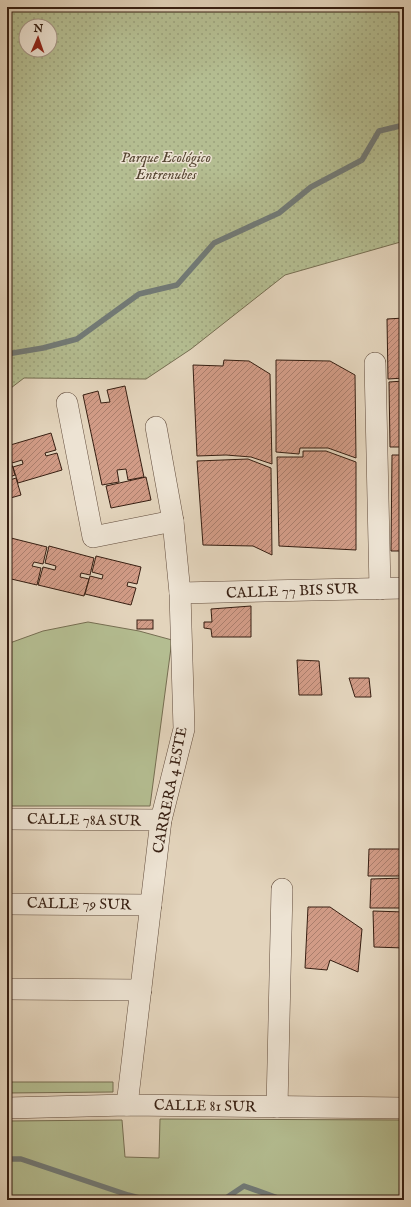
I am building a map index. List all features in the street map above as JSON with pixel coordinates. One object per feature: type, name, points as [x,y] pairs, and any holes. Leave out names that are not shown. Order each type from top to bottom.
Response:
[{"type":"street","points":[[375,363],[380,589]]},
{"type":"street","points":[[67,404],[93,537],[173,521]]},
{"type":"street","name":"CARRERA 4 ESTE","points":[[127,1105],[161,820],[184,729],[180,593],[173,521],[156,427]]},
{"type":"street","name":"CALLE 77 BIS SUR","points":[[180,593],[404,588]]},
{"type":"street","name":"CALLE 78A SUR","points":[[7,819],[161,820]]},
{"type":"street","points":[[278,1107],[282,889]]},
{"type":"street","name":"CALLE 79 SUR","points":[[7,904],[152,905]]},
{"type":"street","points":[[7,989],[141,990]]},
{"type":"street","name":"CALLE 81 SUR","points":[[7,1108],[127,1105],[404,1108]]},
{"type":"green space","name":"Parque Ecológico Entrenubes","points":[[7,7],[404,7],[404,241],[285,275],[191,349],[146,379],[24,378],[7,391]]},
{"type":"green space","points":[[88,622],[139,631],[172,640],[150,806],[7,806],[7,644],[43,631]]},
{"type":"green space","points":[[7,1082],[113,1082],[113,1092],[7,1093]]},
{"type":"green space","points":[[160,1119],[404,1120],[404,1200],[7,1200],[7,1121],[122,1120],[125,1157],[159,1158]]},
{"type":"building","points":[[404,318],[404,378],[388,379],[387,319]]},
{"type":"building","points":[[224,360],[249,361],[270,374],[272,464],[251,457],[226,455],[197,456],[193,365],[223,366]]},
{"type":"building","points":[[276,360],[330,361],[355,375],[356,458],[328,448],[300,448],[299,454],[276,452]]},
{"type":"building","points":[[404,381],[404,447],[390,447],[389,382]]},
{"type":"building","points":[[125,386],[144,477],[128,480],[126,469],[117,470],[119,482],[102,485],[83,395],[98,391],[101,403],[110,402],[107,390]]},
{"type":"building","points":[[51,433],[56,450],[45,453],[46,456],[57,453],[62,470],[18,483],[13,467],[23,464],[22,460],[12,463],[7,446]]},
{"type":"building","points":[[303,451],[326,451],[356,462],[356,550],[279,546],[277,457],[303,457]]},
{"type":"building","points":[[392,455],[404,455],[404,551],[391,551]]},
{"type":"building","points":[[10,458],[15,475],[7,478],[7,459]]},
{"type":"building","points":[[248,459],[271,468],[272,555],[253,546],[203,545],[197,461]]},
{"type":"building","points":[[146,477],[151,500],[111,508],[106,486]]},
{"type":"building","points":[[16,478],[21,495],[7,499],[7,481]]},
{"type":"building","points":[[7,537],[47,547],[43,564],[34,562],[32,566],[41,568],[37,585],[7,578],[7,559],[9,555],[7,555]]},
{"type":"building","points":[[49,546],[94,558],[90,575],[81,573],[80,577],[89,579],[84,596],[38,585],[43,567],[55,570],[56,566],[45,563]]},
{"type":"building","points":[[96,556],[141,567],[137,584],[128,582],[127,586],[136,588],[131,605],[85,594],[90,576],[102,579],[103,575],[92,572]]},
{"type":"building","points":[[251,606],[251,637],[212,637],[211,629],[204,628],[204,622],[212,622],[211,609]]},
{"type":"building","points":[[137,620],[153,620],[153,629],[137,629]]},
{"type":"building","points":[[297,660],[319,661],[322,695],[299,695]]},
{"type":"building","points":[[349,678],[369,678],[371,697],[355,697]]},
{"type":"building","points":[[402,842],[404,842],[404,872],[400,872],[399,876],[368,876],[369,849],[401,849]]},
{"type":"building","points":[[404,878],[403,908],[370,908],[371,879]]},
{"type":"building","points":[[308,907],[330,907],[362,929],[358,972],[330,960],[327,970],[305,968]]},
{"type":"building","points":[[373,911],[404,912],[404,948],[374,947]]},
{"type":"waterway","points":[[7,354],[43,348],[77,339],[139,294],[177,285],[214,243],[279,213],[311,187],[362,160],[379,131],[404,125]]},
{"type":"waterway","points":[[7,1159],[21,1159],[147,1200]]},
{"type":"waterway","points":[[223,1200],[244,1186],[280,1200]]}]
